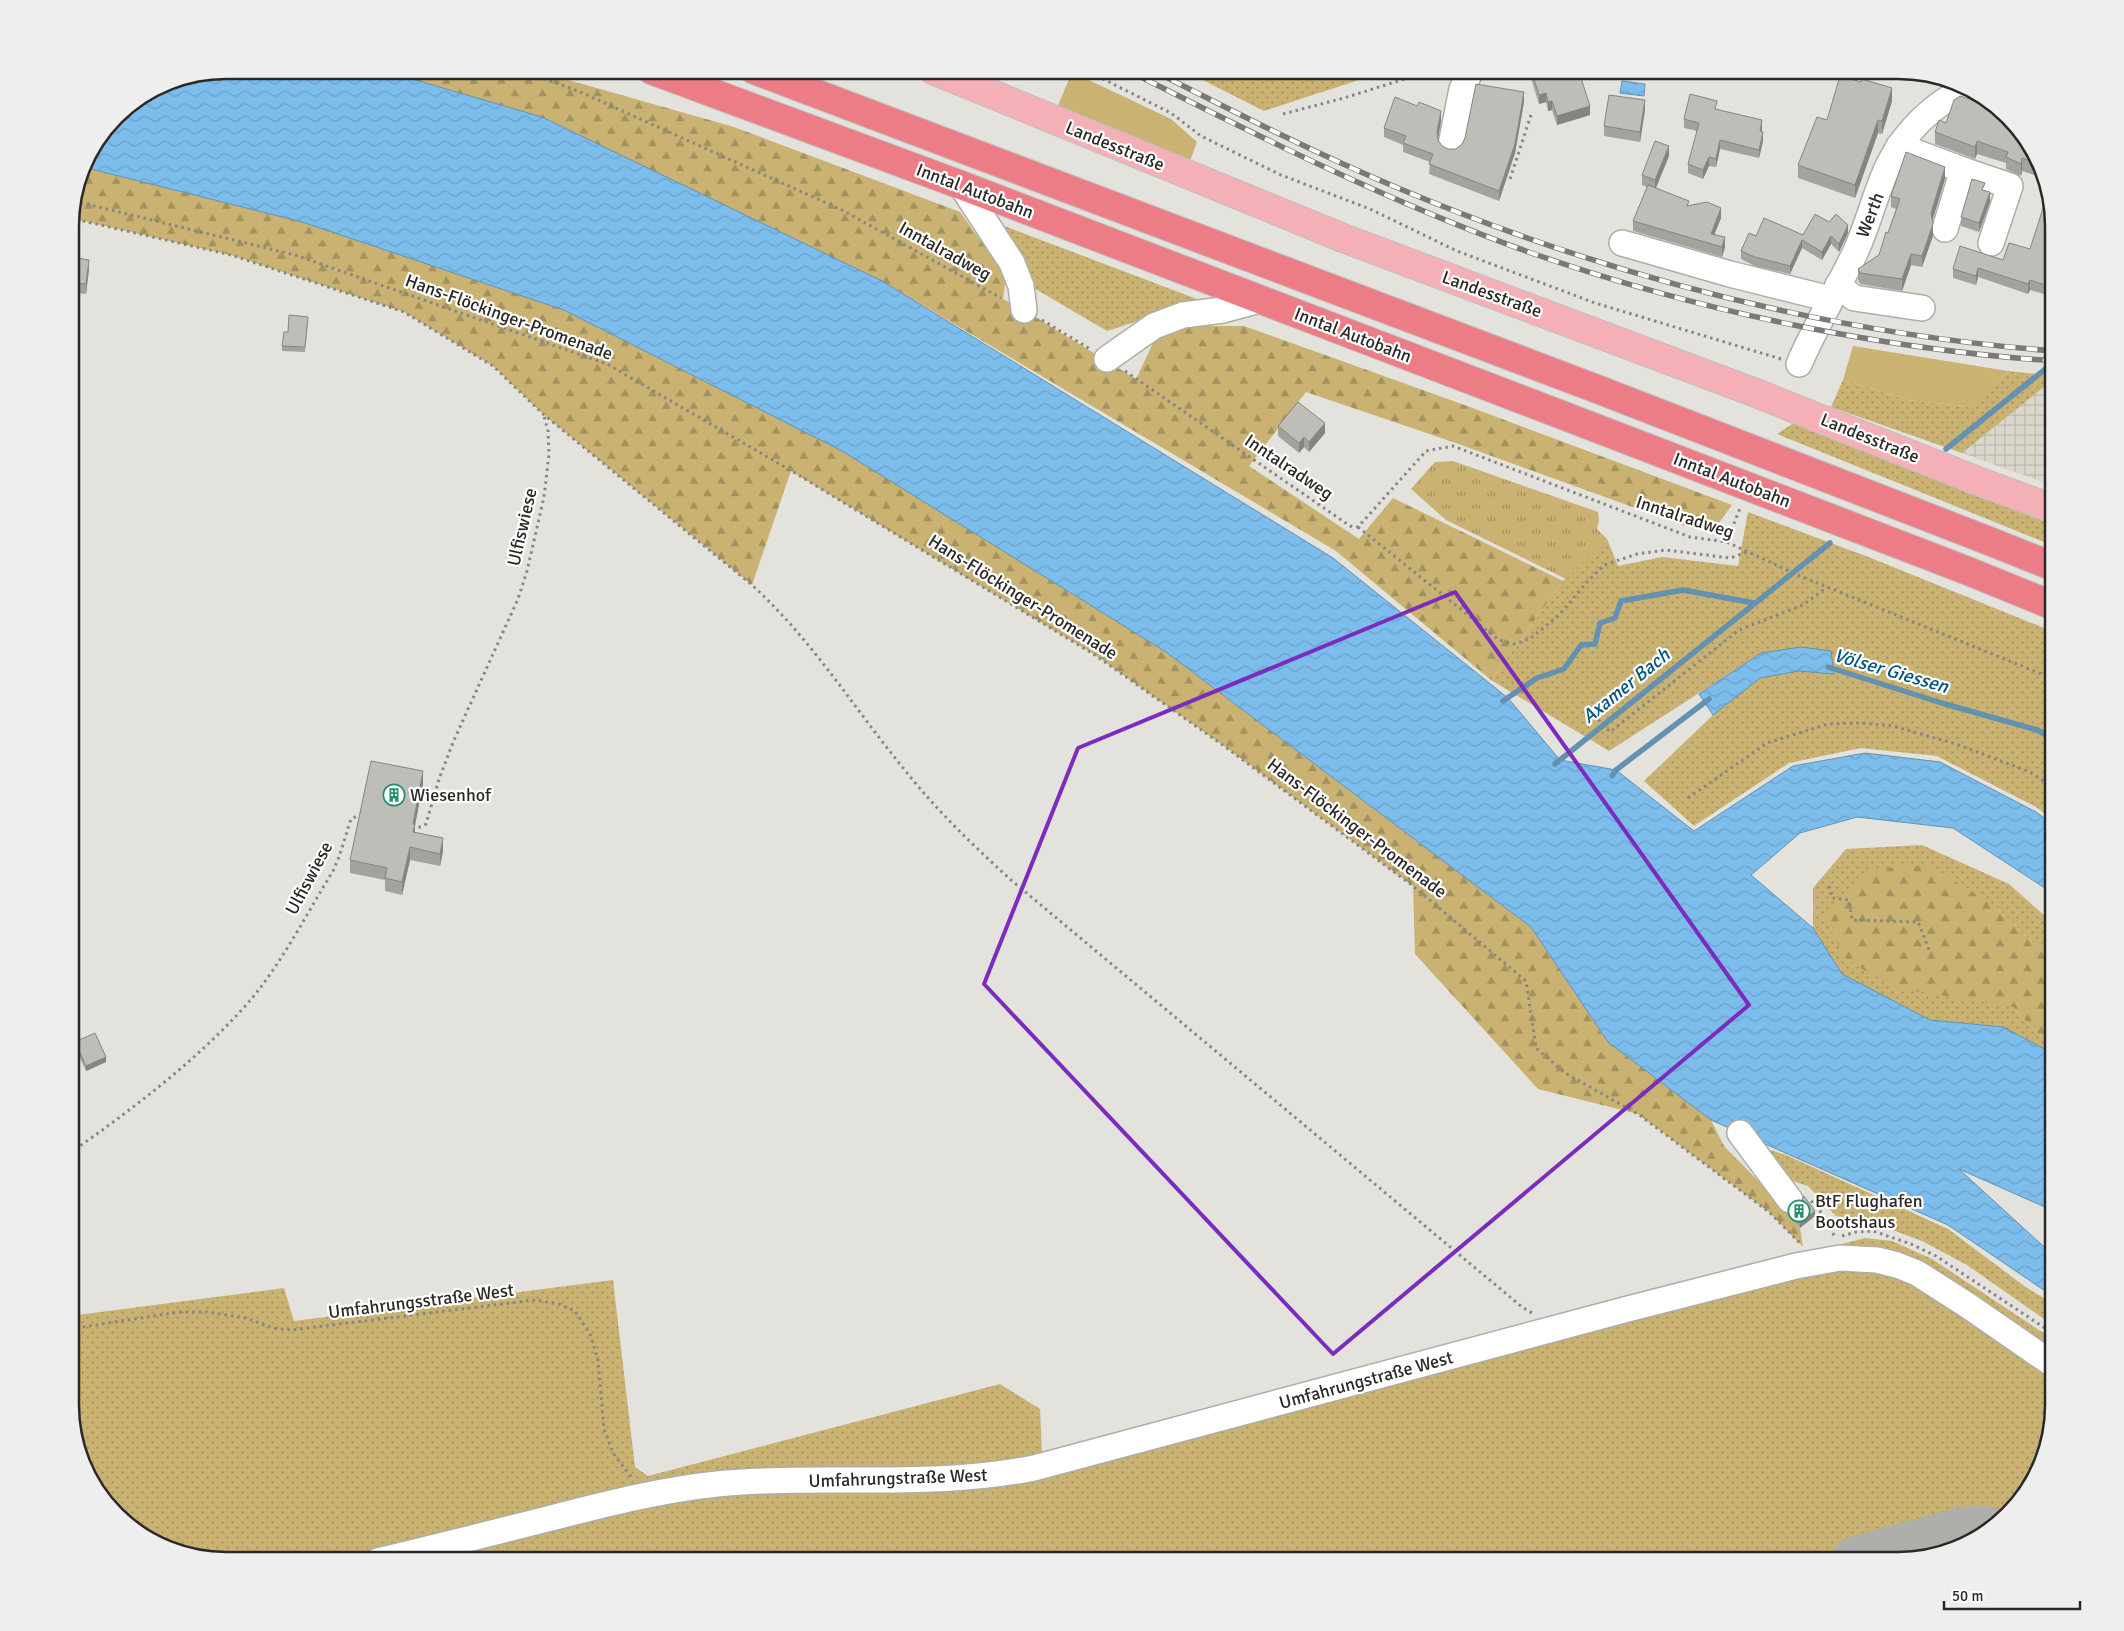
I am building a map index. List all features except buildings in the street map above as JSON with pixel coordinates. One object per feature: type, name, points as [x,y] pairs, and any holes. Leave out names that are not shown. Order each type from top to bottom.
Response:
[{"type":"highway","name":"Inntal Autobahn","points":[[675,79],[1260,300],[1968,571],[2045,602]]},
{"type":"highway","name":"Inntal Autobahn","points":[[778,79],[1596,389],[2045,563]]},
{"type":"main road","name":"Landesstraße","points":[[956,79],[1342,238],[1756,393],[2045,506]]},
{"type":"street","points":[[1451,145],[1462,89],[1467,79]]},
{"type":"street","name":"Werth","points":[[1799,364],[1861,238],[1889,164],[1899,146],[1915,126],[1940,103],[1959,92]]},
{"type":"street","points":[[1899,146],[2010,186],[1991,243]]},
{"type":"street","points":[[1945,229],[1963,170]]},
{"type":"street","points":[[961,186],[1012,264],[1021,286],[1024,310]]},
{"type":"street","points":[[1622,243],[1730,274],[1834,292],[1854,298],[1922,308]]},
{"type":"street","points":[[1107,360],[1154,326],[1182,315],[1223,310],[1260,300]]},
{"type":"street","points":[[1740,1133],[1786,1196]]},
{"type":"street","name":"Umfahrungstraße West","points":[[414,1552],[645,1495],[696,1486],[740,1482],[952,1480],[990,1476],[1034,1468],[1633,1308],[1796,1266],[1833,1259],[1876,1260],[1897,1265],[1917,1273],[2045,1359]]},
{"type":"path","name":"Inntalradweg","points":[[544,79],[578,91],[842,210],[1024,310],[1107,360],[1350,526],[1358,527],[1426,451],[1453,446],[1690,537],[1726,542],[1785,570],[2045,675]]},
{"type":"path","points":[[1102,79],[1171,113],[1200,136],[1281,175],[1370,209],[1457,251],[1595,303],[1799,364]]},
{"type":"path","points":[[1283,114],[1344,98],[1404,79]]},
{"type":"path","points":[[1510,179],[1531,115]]},
{"type":"path","name":"Hans-Flöckinger-Promenade","points":[[81,203],[295,255],[607,364],[790,470],[1095,655],[1224,746],[1413,886],[1526,981],[1536,1048],[1566,1073],[1638,1114],[1769,1212],[1803,1247],[1794,1249]]},
{"type":"path","points":[[79,220],[231,255],[404,312],[494,366],[543,414],[752,585],[783,614],[825,664],[886,747],[924,793],[1011,880],[1514,1301],[1526,1310],[1538,1315]]},
{"type":"path","name":"Ulfiswiese","points":[[404,826],[421,828],[426,824],[439,780],[454,740],[518,599],[533,548],[544,497],[550,442],[543,414]]},
{"type":"path","points":[[1726,542],[1740,508]]},
{"type":"path","points":[[1358,527],[1499,640],[1515,644],[1531,638],[1560,614],[1604,565],[1637,554],[1666,550],[1730,558],[1747,552]]},
{"type":"path","points":[[1594,715],[1610,732],[1738,630],[1803,605],[1826,587]]},
{"type":"path","points":[[1688,798],[1767,744],[1828,724],[1860,723],[1893,726],[1956,744],[2030,772],[2045,782]]},
{"type":"path","name":"Ulfiswiese","points":[[79,1147],[117,1120],[171,1076],[222,1030],[254,996],[283,953],[332,871],[339,858],[351,819],[357,816],[367,818]]},
{"type":"path","points":[[1829,886],[1832,898],[1849,900],[1852,920],[1918,922],[1930,952]]},
{"type":"path","points":[[1786,1196],[1789,1189],[1799,1190],[1819,1209],[1835,1238]]},
{"type":"path","name":"Umfahrungsstraße West","points":[[79,1328],[179,1312],[207,1312],[246,1318],[273,1328],[291,1330],[535,1300],[559,1304],[575,1311],[590,1334],[598,1360],[604,1429],[613,1453],[645,1495]]},
{"type":"highlighted area","points":[[1455,592],[1749,1005],[1333,1354],[984,984],[1078,748]]},
{"type":"shaded area","points":[[2045,386],[2045,483],[1962,453]]},
{"type":"green space","points":[[412,79],[565,79],[734,127],[960,212],[1006,276],[1003,299],[1136,379],[1155,339],[1189,326],[1244,326],[1470,407],[1732,505],[1713,531],[1688,527],[1453,442],[1306,392],[1249,466],[1359,539],[1393,498],[1563,581],[1491,680],[1336,551],[882,281],[542,117]]},
{"type":"green space","points":[[1069,79],[1087,79],[1171,119],[1197,142],[1190,161],[1057,108]]},
{"type":"green space","points":[[1201,79],[1362,79],[1264,111]]},
{"type":"green space","points":[[90,169],[302,222],[564,310],[842,451],[1166,652],[1531,927],[1608,1042],[1711,1120],[1724,1146],[1782,1205],[1800,1228],[1803,1247],[1769,1212],[1638,1114],[1538,1089],[1415,954],[1413,886],[1224,746],[1095,655],[791,471],[752,585],[543,414],[493,366],[404,312],[231,255],[79,220],[84,188]]},
{"type":"green space","points":[[991,221],[1210,304],[1147,318],[1107,331],[1032,287]]},
{"type":"green space","points":[[1853,346],[2008,371],[1973,407],[1908,400],[1843,380]]},
{"type":"green space","points":[[2008,371],[2045,375],[2045,386],[1962,453],[1831,407],[1843,380],[1908,400],[1972,407]]},
{"type":"green space","points":[[1795,422],[2045,514],[2045,542],[1777,434]]},
{"type":"green space","points":[[1453,461],[1598,512],[1597,529],[1607,539],[1566,579],[1446,520],[1411,489],[1435,462]]},
{"type":"green space","points":[[1748,512],[1871,558],[2045,628],[2045,814],[2036,807],[1937,756],[1861,748],[1789,763],[1694,826],[1644,781],[1713,715],[1760,678],[1799,671],[1833,673],[1761,653],[1609,751],[1491,680],[1563,581],[1607,539],[1618,566],[1662,557],[1738,566]]},
{"type":"green space","points":[[1922,845],[2009,884],[2045,916],[2045,954],[1996,907],[2013,1007],[2038,1034],[2045,1036],[2045,1049],[2003,1027],[1930,1020],[1842,974],[1813,928],[1813,888],[1846,849]]},
{"type":"green space","points":[[1929,865],[1996,907],[2045,954],[2045,1036],[2038,1034],[2013,1007],[1891,987],[1843,957],[1824,913],[1868,869]]},
{"type":"green space","points":[[1767,1149],[1786,1155],[1948,1229],[2027,1288],[2045,1299],[2045,1320],[1967,1265],[1922,1241],[1879,1225],[1836,1216],[1808,1186],[1780,1177]]},
{"type":"green space","points":[[1865,1238],[1892,1241],[1932,1259],[2045,1334],[2044,1424],[2037,1452],[2026,1479],[2009,1502],[1980,1527],[1963,1537],[1945,1544],[1917,1551],[226,1552],[197,1549],[170,1541],[152,1533],[136,1522],[115,1502],[98,1479],[84,1443],[79,1415],[79,1315],[284,1288],[294,1321],[613,1280],[635,1467],[648,1476],[1000,1384],[1040,1409],[1042,1454]]},
{"type":"water","points":[[412,79],[542,117],[882,281],[1333,558],[1508,698],[1560,760],[1616,770],[1694,831],[1793,766],[1865,753],[1940,762],[2036,812],[2045,818],[2045,888],[1953,828],[1857,817],[1800,833],[1751,875],[1813,928],[1842,974],[1930,1020],[2003,1027],[2045,1049],[2045,1207],[1959,1169],[2045,1248],[2045,1291],[1948,1225],[1711,1120],[1608,1042],[1531,927],[1166,652],[842,451],[564,310],[302,222],[90,169],[109,136],[136,109],[161,94],[188,84],[207,80]]},
{"type":"water","points":[[1622,81],[1645,84],[1644,96],[1620,93]]},
{"type":"water","points":[[1801,647],[1831,651],[1834,674],[1799,671],[1760,678],[1713,715],[1699,694],[1761,653]]},
{"type":"waterway","name":"Axamer Bach","points":[[1946,449],[2045,369]]},
{"type":"waterway","name":"Axamer Bach","points":[[1555,764],[1830,543]]},
{"type":"waterway","name":"Axamer Bach","points":[[1503,701],[1537,678],[1564,669],[1581,645],[1595,644],[1600,623],[1615,618],[1621,601],[1683,590],[1754,603]]},
{"type":"waterway","name":"Völser Giessen","points":[[1828,667],[1945,704],[2037,730],[2045,734]]},
{"type":"waterway","name":"Völser Giessen","points":[[1612,776],[1616,770],[1709,699]]},
{"type":"taxiway","points":[[1888,1552],[1960,1532],[1973,1531]]},
{"type":"railway","points":[[1145,79],[1279,146],[1382,193],[1540,256],[1602,276],[1729,311],[1794,325],[1924,347],[2045,360]]},
{"type":"railway","points":[[1170,79],[1305,146],[1398,188],[1477,220],[1638,274],[1719,296],[1802,315],[1885,330],[2045,350]]},
{"type":"place","name":"Wiesenhof","points":[[394,795]]},
{"type":"place","name":"BtF Flughafen Bootshaus","points":[[1799,1211]]}]
